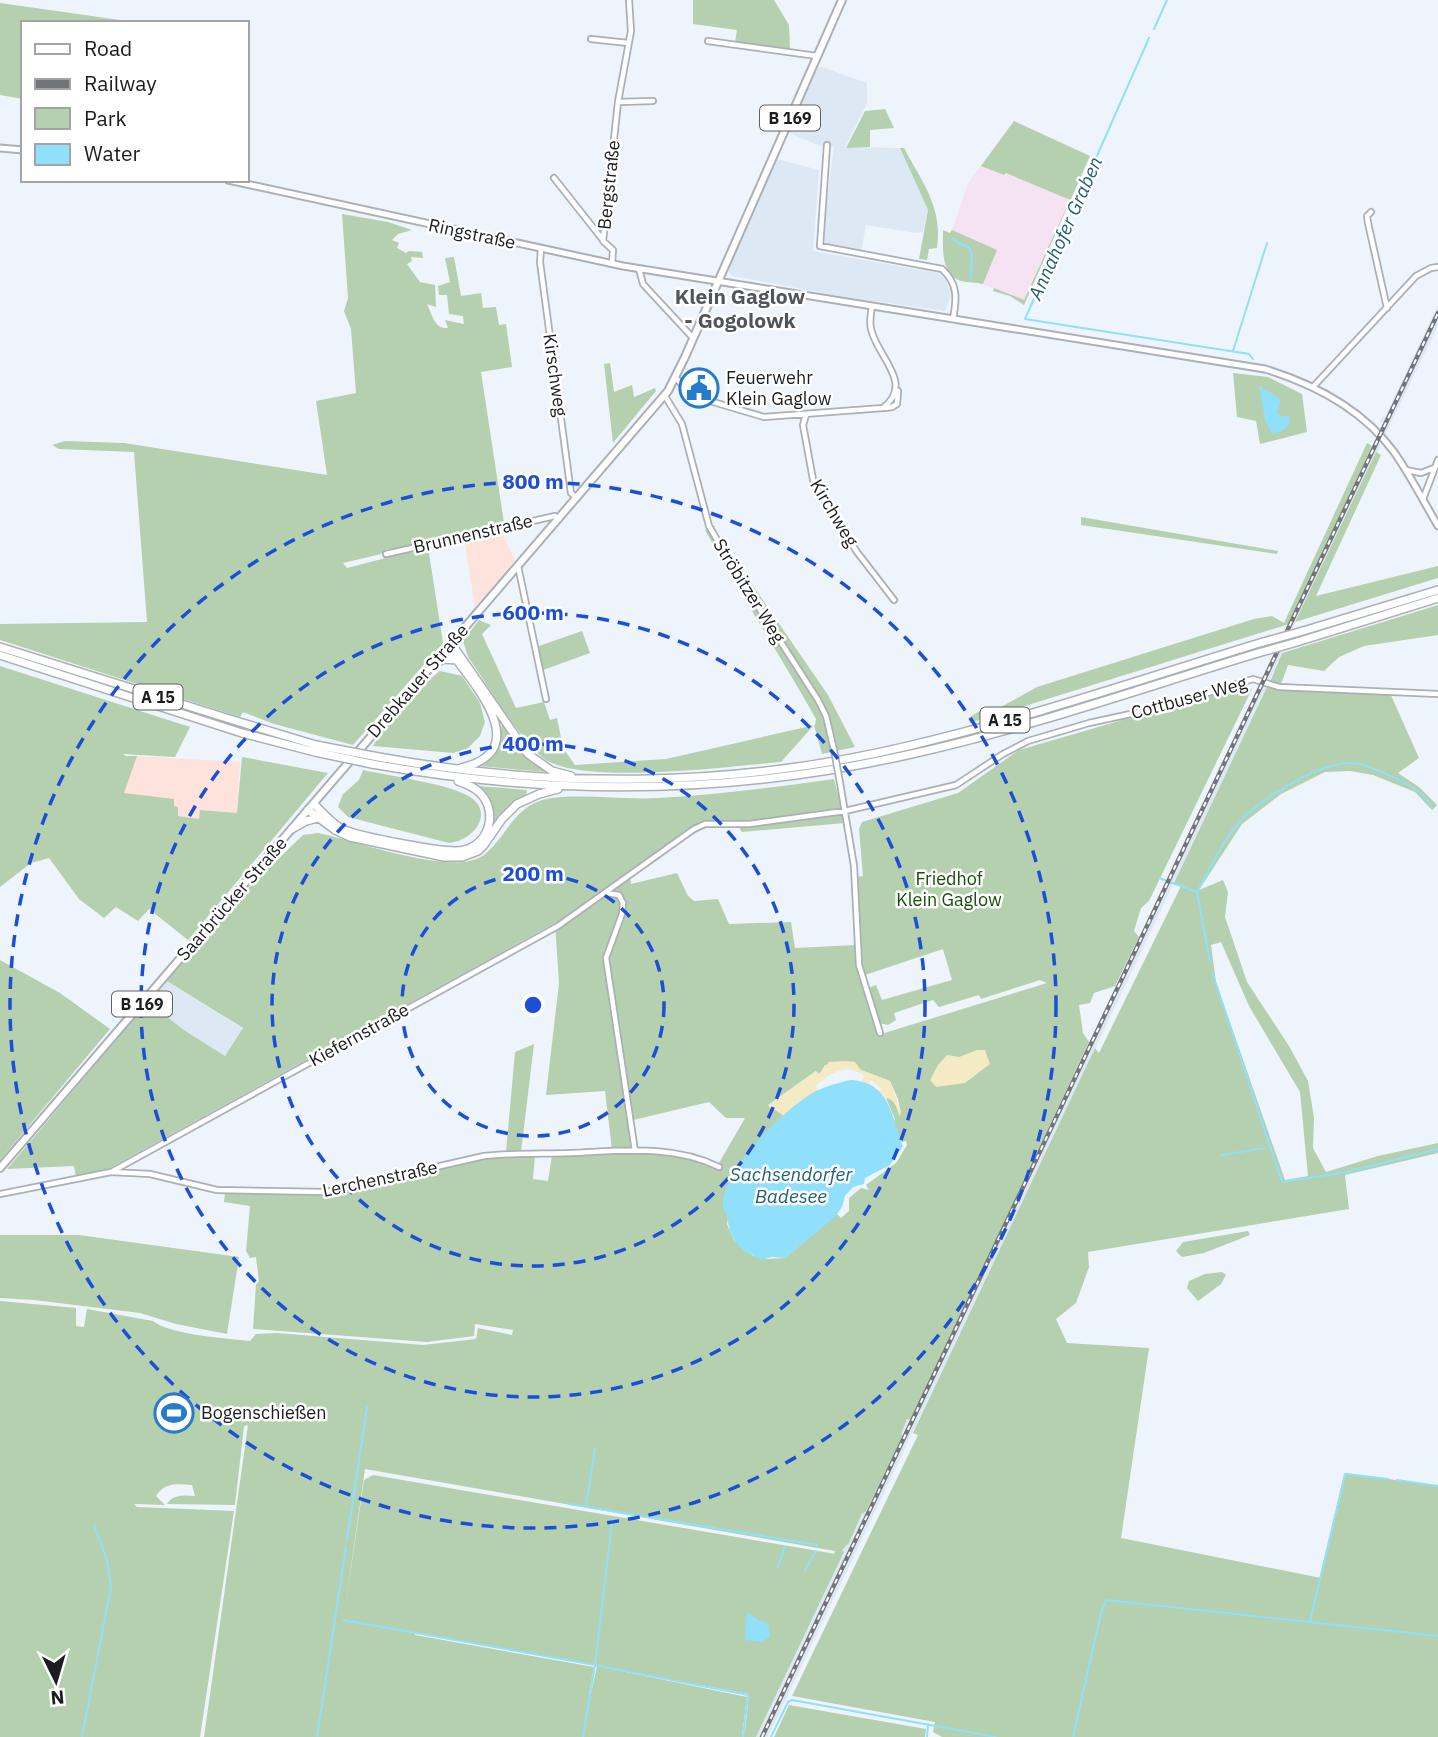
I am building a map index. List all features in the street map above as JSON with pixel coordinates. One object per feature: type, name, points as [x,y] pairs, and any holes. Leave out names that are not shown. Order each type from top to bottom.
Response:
[{"type":"highway","name":"A 15","points":[[372,760],[582,779],[658,779],[742,774],[801,766],[907,746],[1021,716],[1438,590]]},
{"type":"highway","name":"A 15","points":[[0,655],[242,733],[444,776],[565,787],[619,788],[718,784],[844,768],[909,755],[1023,724],[1438,598]]},
{"type":"highway","points":[[449,645],[496,719],[497,728],[494,745],[484,759],[476,764],[453,769]]},
{"type":"highway","points":[[449,645],[528,754],[552,771],[582,779]]},
{"type":"highway","name":"A 15","points":[[0,647],[316,748]]},
{"type":"highway","points":[[432,666],[444,659],[457,660]]},
{"type":"highway","points":[[311,807],[337,826],[352,832],[444,852],[469,849],[480,841],[488,828],[487,803],[475,788],[444,776]]},
{"type":"highway","points":[[311,807],[318,818],[351,837],[444,857],[462,857],[484,845],[502,819],[517,804],[565,787]]},
{"type":"highway","points":[[292,829],[318,818]]},
{"type":"main road","name":"B 169","points":[[817,56],[842,0]]},
{"type":"main road","name":"Drebkauer Straße","points":[[349,761],[577,498],[664,396],[676,378],[817,56]]},
{"type":"main road","points":[[0,148],[21,150]]},
{"type":"main road","name":"Ringstraße","points":[[237,182],[612,264],[1241,363],[1265,369],[1302,381],[1334,398],[1362,420],[1394,452],[1438,526]]},
{"type":"main road","name":"Saarbrücker Straße","points":[[1,1166],[349,761]]},
{"type":"street","name":"Bergstraße","points":[[612,264],[613,250],[603,241],[618,102],[631,31],[629,0]]},
{"type":"street","points":[[591,38],[628,43]]},
{"type":"street","points":[[708,41],[817,56]]},
{"type":"street","points":[[618,102],[653,101]]},
{"type":"street","points":[[827,145],[820,246],[939,267],[956,287],[953,319]]},
{"type":"street","points":[[554,178],[603,241]]},
{"type":"street","points":[[1371,212],[1367,216],[1368,223],[1387,309]]},
{"type":"street","name":"Kirschweg","points":[[541,249],[540,262],[571,493],[577,498]]},
{"type":"street","points":[[1313,387],[1416,276],[1438,267]]},
{"type":"street","points":[[639,268],[643,284],[693,339]]},
{"type":"street","points":[[676,378],[689,393],[703,400],[764,417],[892,407],[897,404],[898,393],[891,371],[871,331],[872,306]]},
{"type":"street","name":"Ströbitzer Weg","points":[[664,396],[682,424],[709,526],[826,716],[845,811]]},
{"type":"street","name":"Kirchweg","points":[[806,415],[803,425],[814,485],[857,552],[894,600]]},
{"type":"street","points":[[787,416],[803,425]]},
{"type":"street","points":[[1423,500],[1438,460]]},
{"type":"street","points":[[1402,468],[1421,473],[1435,467]]},
{"type":"street","name":"Brunnenstraße","points":[[386,554],[555,516],[559,519]]},
{"type":"street","points":[[518,566],[546,699]]},
{"type":"street","name":"Cottbuser Weg","points":[[956,785],[1028,741],[1089,723],[1158,708],[1253,679],[1279,687],[1438,694]]},
{"type":"street","name":"Kiefernstraße","points":[[111,1172],[558,926],[694,829],[705,824],[749,824],[845,811],[956,785]]},
{"type":"street","points":[[845,811],[854,866],[859,965],[880,1033]]},
{"type":"street","points":[[604,893],[619,895],[623,903],[622,914],[606,958],[635,1151]]},
{"type":"street","name":"Lerchenstraße","points":[[0,1194],[111,1172],[145,1173],[217,1190],[326,1192],[484,1156],[635,1151],[679,1154],[719,1167]]},
{"type":"shaded area","points":[[819,66],[867,83],[867,103],[845,147],[900,148],[928,210],[923,232],[866,225],[861,253],[830,247],[822,238],[834,147],[820,146],[787,132]]},
{"type":"shaded area","points":[[1014,121],[1090,156],[1024,301],[979,283],[981,263],[951,233],[968,183]]},
{"type":"shaded area","points":[[777,159],[819,170],[813,251],[938,273],[952,293],[945,311],[845,297],[733,276],[729,272],[731,261]]},
{"type":"shaded area","points":[[1438,305],[1438,326],[1385,435],[1379,430],[1383,423],[1380,421],[1385,417]]},
{"type":"shaded area","points":[[1375,440],[1381,446],[1295,622],[1267,687],[768,1737],[756,1737],[844,1552],[842,1550],[849,1543],[907,1419],[911,1420]]},
{"type":"shaded area","points":[[501,530],[515,561],[475,607],[464,539]]},
{"type":"shaded area","points":[[137,756],[240,762],[237,813],[200,810],[199,819],[178,816],[178,807],[123,793]]},
{"type":"shaded area","points":[[167,981],[243,1029],[225,1056],[184,1030],[148,1002]]},
{"type":"green space","points":[[693,0],[774,0],[789,25],[790,50],[735,43],[737,30],[693,24]]},
{"type":"green space","points":[[0,3],[120,20],[21,21],[21,99],[0,95]]},
{"type":"green space","points":[[885,109],[894,128],[870,130],[870,147],[846,148],[865,111]]},
{"type":"green space","points":[[1014,121],[1090,156],[1024,305],[1010,296],[993,291],[994,288],[1024,300],[1070,200],[1006,173],[1004,175],[981,166]]},
{"type":"green space","points":[[900,148],[904,148],[934,207],[937,248],[929,249],[927,260],[919,259],[928,210]]},
{"type":"green space","points":[[342,214],[388,222],[412,230],[398,234],[392,240],[399,243],[397,248],[406,253],[422,252],[423,258],[411,257],[412,261],[407,264],[420,282],[435,285],[436,307],[427,304],[434,320],[440,326],[448,328],[445,320],[464,324],[463,316],[449,314],[447,295],[439,295],[438,286],[450,282],[445,258],[454,257],[461,296],[481,293],[483,308],[496,307],[499,325],[506,324],[512,367],[481,372],[504,523],[392,551],[387,549],[381,554],[343,563],[347,568],[428,547],[443,643],[353,745],[274,724],[243,712],[240,717],[0,640],[0,624],[147,622],[134,452],[59,449],[52,445],[65,441],[124,443],[327,475],[316,401],[356,393],[351,329],[344,311],[348,298]]},
{"type":"green space","points":[[943,230],[950,233],[952,230],[997,250],[983,284],[961,281],[949,272],[944,259]]},
{"type":"green space","points":[[610,363],[614,392],[632,385],[634,397],[655,388],[656,391],[613,443],[604,364]]},
{"type":"green space","points":[[1233,373],[1268,377],[1302,394],[1307,432],[1260,444],[1256,421],[1237,417]]},
{"type":"green space","points":[[1367,443],[1372,446],[1289,624],[970,723],[968,718],[985,708],[1001,707],[1037,687],[1254,619],[1272,616],[1284,623]]},
{"type":"green space","points":[[1376,452],[1381,455],[1316,596],[1438,566],[1438,578],[1295,622]]},
{"type":"green space","points":[[1081,517],[1278,551],[1277,554],[1081,525]]},
{"type":"green space","points":[[715,525],[714,529],[828,695],[855,747],[822,754],[814,725],[816,719],[705,530]]},
{"type":"green space","points":[[1438,605],[1438,635],[1364,646],[1339,657],[1324,671],[1288,665],[1281,684],[1270,682],[1282,653]]},
{"type":"green space","points":[[479,620],[491,625],[482,634],[516,708],[544,702],[550,720],[557,718],[563,748],[575,765],[666,759],[814,725],[781,762],[620,773],[560,766],[542,757],[522,735],[468,657],[463,641]]},
{"type":"green space","points":[[582,631],[590,653],[543,670],[536,647]]},
{"type":"green space","points":[[0,666],[190,727],[175,757],[123,754],[137,756],[124,793],[174,799],[178,816],[199,819],[200,810],[237,813],[242,757],[328,773],[188,940],[149,909],[138,921],[116,907],[104,918],[79,899],[49,858],[31,863],[0,887]]},
{"type":"green space","points":[[440,671],[462,676],[480,703],[485,722],[480,736],[468,748],[453,753],[373,746],[403,705]]},
{"type":"green space","name":"Friedhof Klein Gaglow","points":[[1236,687],[1252,689],[1149,901],[1141,908],[1134,931],[1139,937],[1115,986],[1094,993],[1090,1003],[1079,1005],[1083,1033],[1089,1042],[911,1420],[907,1419],[901,1434],[903,1436],[866,1511],[862,1514],[849,1543],[842,1550],[844,1552],[756,1737],[204,1737],[248,1425],[244,1426],[235,1505],[167,1504],[183,1495],[195,1496],[192,1485],[181,1484],[167,1486],[156,1496],[165,1505],[134,1504],[137,1507],[234,1511],[200,1737],[0,1737],[0,1301],[76,1308],[76,1326],[84,1327],[87,1309],[153,1321],[160,1326],[184,1333],[250,1341],[256,1334],[277,1333],[423,1345],[476,1339],[478,1328],[512,1335],[513,1330],[475,1324],[474,1336],[427,1342],[253,1329],[256,1284],[259,1282],[256,1257],[250,1258],[246,1251],[250,1206],[224,1202],[225,1193],[326,1193],[484,1158],[535,1155],[533,1179],[548,1181],[552,1155],[660,1153],[719,1163],[745,1118],[726,1118],[709,1102],[629,1121],[633,1150],[612,1150],[605,1091],[546,1095],[559,983],[555,923],[106,1170],[76,1177],[74,1166],[7,1169],[148,1002],[184,1030],[225,1056],[243,1028],[167,981],[240,896],[303,835],[318,833],[428,860],[470,861],[484,855],[493,847],[520,813],[529,806],[552,798],[681,797],[834,779],[842,811],[749,823],[705,823],[693,828],[630,872],[631,884],[677,873],[688,896],[694,901],[718,899],[729,924],[791,922],[795,948],[856,945],[858,968],[878,1035],[1047,983],[1040,980],[981,999],[979,995],[939,1007],[933,1000],[894,1013],[896,1020],[888,1025],[878,1023],[868,988],[876,985],[882,1000],[952,980],[943,949],[865,975],[859,944],[857,877],[863,876],[859,829],[862,822],[958,793],[1019,750]],"holes":[[[825,1065],[861,1070],[890,1081],[901,1113],[892,1099],[886,1098],[899,1137],[902,1142],[906,1141],[907,1145],[896,1163],[866,1185],[869,1190],[861,1188],[849,1198],[849,1211],[841,1218],[837,1214],[785,1258],[767,1259],[753,1256],[734,1240],[727,1224],[735,1171],[783,1115],[768,1105],[816,1071],[819,1075]],[[365,1469],[835,1551],[834,1554],[373,1475],[364,1480],[344,1616]],[[414,1632],[749,1694],[745,1731],[742,1736],[747,1697],[597,1666],[590,1698],[594,1667],[415,1635]]]},
{"type":"green space","points":[[1267,687],[1390,693],[1419,758],[1398,773],[1419,787],[1437,805],[1432,810],[1415,792],[1373,775],[1350,771],[1325,772],[1281,794],[1242,824],[1199,890],[1223,880],[1228,892],[1225,917],[1247,982],[1289,1046],[1308,1081],[1314,1118],[1313,1148],[1326,1172],[1378,1156],[1438,1143],[1438,1153],[1345,1175],[1349,1209],[1088,1252],[1089,1267],[1076,1303],[1056,1319],[1067,1343],[1149,1348],[1121,1538],[1321,1578],[1346,1473],[1438,1486],[1438,1737],[942,1737],[933,1732],[935,1722],[792,1696],[918,1435],[913,1433],[1095,1048],[1099,1053],[1181,886],[1174,883]],"holes":[[[1221,942],[1249,1006],[1300,1092],[1308,1176],[1285,1180],[1216,982],[1211,945]]]},
{"type":"green space","points":[[502,723],[529,760],[546,772],[478,766],[489,758],[496,748]]},
{"type":"green space","points":[[363,770],[437,785],[464,794],[479,806],[481,813],[477,827],[465,838],[449,843],[348,817],[338,807],[343,794],[359,780]]},
{"type":"green space","points":[[478,786],[527,790],[526,795],[509,807],[494,824],[489,800]]},
{"type":"green space","points":[[843,813],[845,823],[742,832],[738,826]]},
{"type":"green space","points":[[0,960],[60,993],[110,1029],[0,1160]]},
{"type":"green space","points":[[534,1044],[521,1152],[506,1152],[515,1052]]},
{"type":"green space","points":[[1248,1231],[1250,1235],[1204,1253],[1182,1257],[1176,1251],[1183,1242]]},
{"type":"green space","points":[[0,1235],[79,1235],[239,1257],[227,1334],[176,1324],[140,1313],[0,1298]]},
{"type":"green space","points":[[1222,1272],[1226,1275],[1221,1284],[1198,1301],[1187,1288],[1189,1281],[1205,1274]]},
{"type":"green space","points":[[789,1705],[926,1729],[925,1737],[774,1737]]},
{"type":"sand","points":[[985,1050],[990,1064],[965,1083],[936,1087],[930,1080],[947,1055],[959,1057]]},
{"type":"sand","points":[[829,1062],[855,1062],[861,1070],[890,1081],[901,1113],[899,1116],[894,1103],[878,1092],[882,1089],[871,1080],[868,1084],[862,1081],[864,1076],[852,1070],[839,1071],[827,1077],[816,1086],[818,1090],[783,1115],[768,1106],[816,1071],[819,1074]]},
{"type":"water","points":[[1259,385],[1281,400],[1277,413],[1282,417],[1288,415],[1290,419],[1287,427],[1276,434],[1271,432],[1265,420]]},
{"type":"water","name":"Sachsendorfer Badesee","points":[[851,1080],[864,1082],[882,1095],[888,1104],[903,1146],[890,1165],[865,1178],[864,1184],[853,1187],[845,1196],[835,1217],[785,1258],[761,1260],[739,1246],[730,1230],[723,1207],[732,1176],[757,1142],[789,1111],[816,1091]]},
{"type":"water","points":[[747,1612],[768,1623],[770,1637],[761,1642],[745,1640]]},
{"type":"waterway","points":[[1154,29],[1167,0]]},
{"type":"waterway","name":"Annahofer Graben","points":[[1149,38],[1025,319],[1249,354],[1253,359]]},
{"type":"waterway","points":[[952,239],[969,248],[972,254],[971,278]]},
{"type":"waterway","points":[[1233,351],[1267,243]]},
{"type":"waterway","points":[[1197,892],[1223,844],[1242,819],[1292,783],[1322,769],[1355,763],[1380,771],[1408,785],[1432,806]]},
{"type":"waterway","points":[[1159,878],[1197,892],[1210,962]]},
{"type":"waterway","points":[[1212,972],[1282,1182],[1347,1172],[1438,1149]]},
{"type":"waterway","points":[[1222,1155],[1265,1148]]},
{"type":"waterway","points":[[347,1540],[367,1407]]},
{"type":"waterway","points":[[586,1507],[595,1449]]},
{"type":"waterway","points":[[1310,1621],[1345,1474],[1388,1479]]},
{"type":"waterway","points":[[1397,1480],[1438,1486]]},
{"type":"waterway","points":[[569,1504],[817,1547]]},
{"type":"waterway","points":[[583,1737],[595,1665],[612,1522]]},
{"type":"waterway","points":[[82,1737],[111,1587],[107,1560],[94,1525]]},
{"type":"waterway","points":[[317,1737],[346,1547]]},
{"type":"waterway","points":[[778,1567],[785,1547]]},
{"type":"waterway","points":[[805,1570],[816,1551]]},
{"type":"waterway","points":[[1073,1737],[1102,1609],[1107,1600],[1438,1636]]},
{"type":"waterway","points":[[343,1620],[748,1695],[743,1737]]},
{"type":"waterway","points":[[771,1737],[788,1702],[792,1700],[996,1737]]},
{"type":"waterway","points":[[927,1737],[928,1724]]},
{"type":"railway","points":[[762,1737],[1438,313]]},
{"type":"place","name":"Feuerwehr Klein Gaglow","points":[[699,388]]},
{"type":"place","name":"Bogenschießen","points":[[174,1413]]},
{"type":"district","name":"Klein Gaglow - Gogolowk","points":[[740,309]]}]
